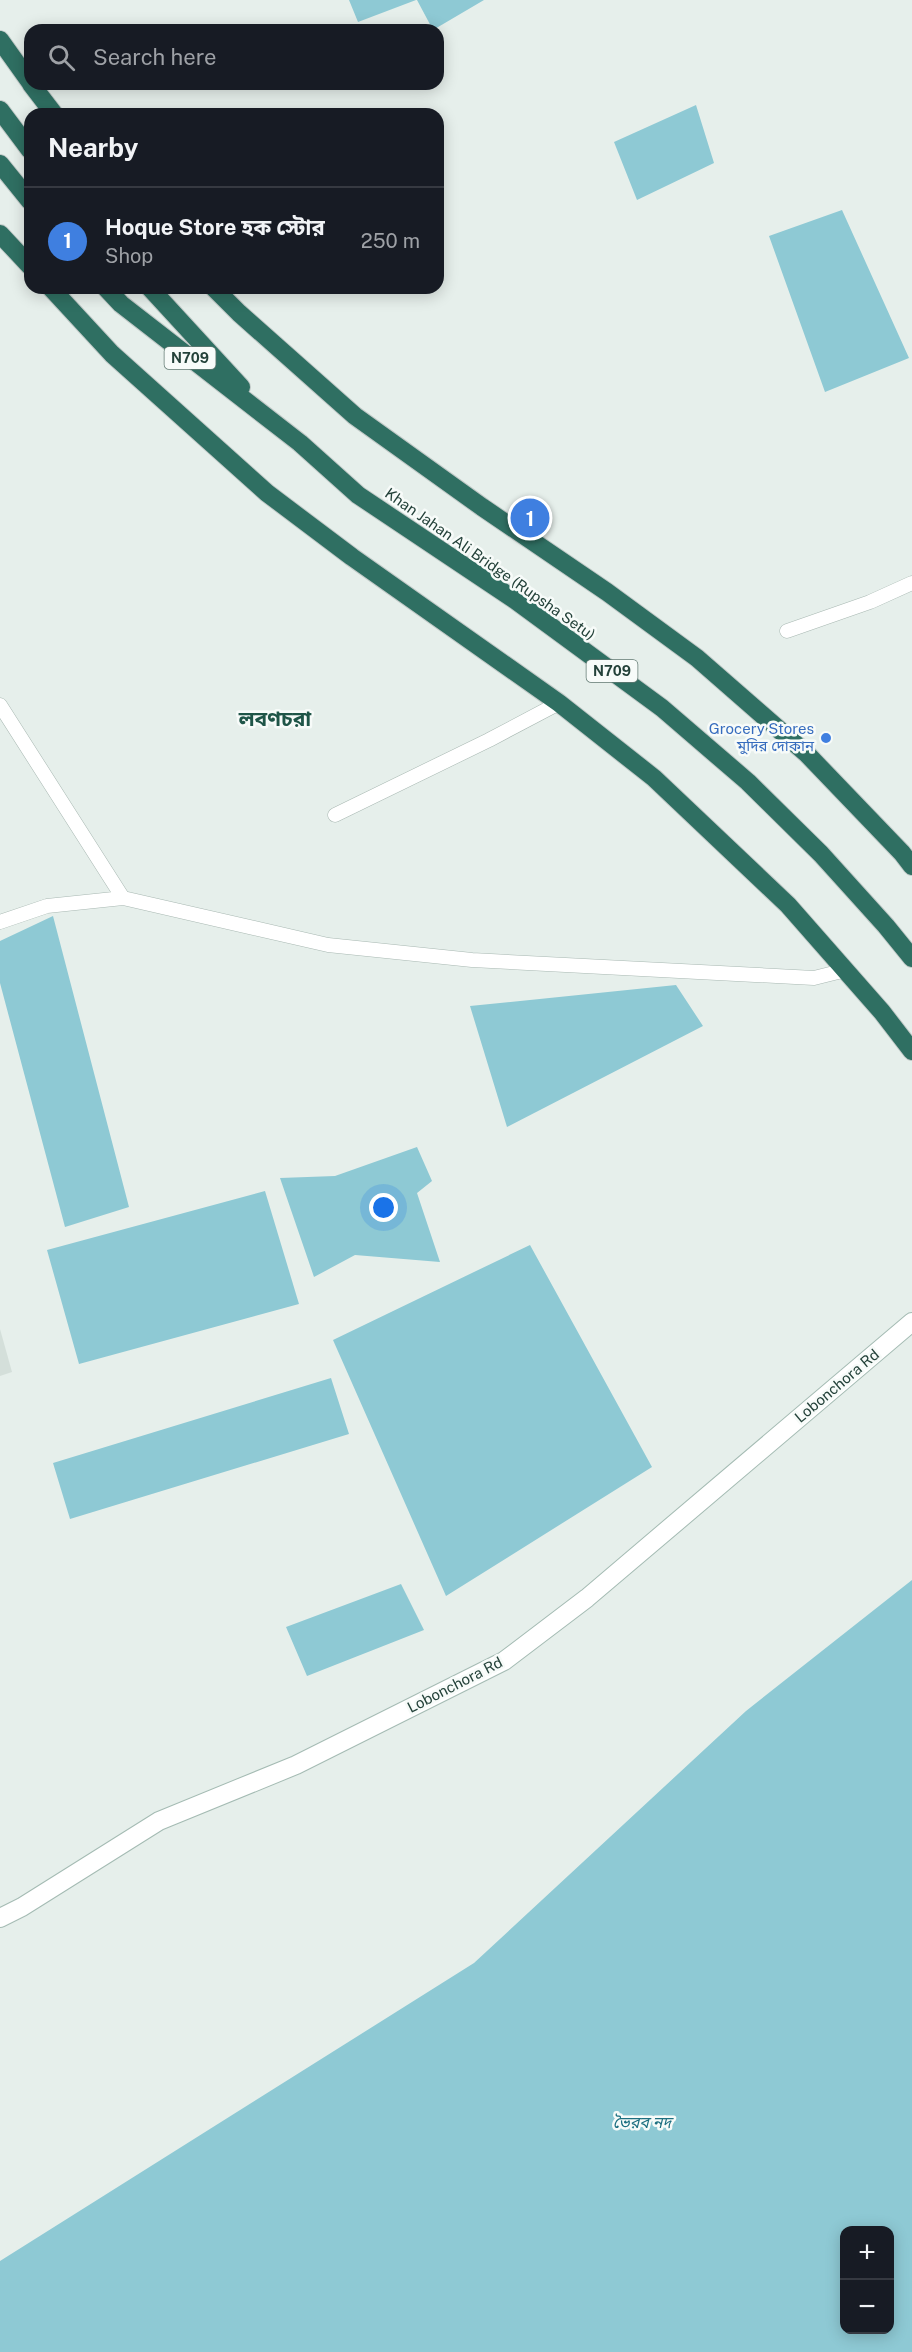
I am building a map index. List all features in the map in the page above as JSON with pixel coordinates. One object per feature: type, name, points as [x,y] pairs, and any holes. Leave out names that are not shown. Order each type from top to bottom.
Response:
[{"type":"highway","points":[[0,40],[24,73]]},
{"type":"highway","points":[[36,90],[50,108]]},
{"type":"highway","points":[[0,110],[24,142]]},
{"type":"highway","points":[[0,164],[24,194]]},
{"type":"highway","points":[[0,234],[24,260]]},
{"type":"highway","points":[[57,294],[112,354],[267,493],[352,557],[559,703],[654,778],[788,904],[912,1051]]},
{"type":"highway","name":"N709","points":[[112,294],[121,304],[276,426]]},
{"type":"highway","name":"N709","points":[[155,294],[276,426]]},
{"type":"highway","points":[[220,294],[239,314],[355,416],[482,507],[607,592],[697,658],[807,754],[912,866]]},
{"type":"highway","name":"Khan Jahan Ali Bridge (Rupsha Setu)","points":[[276,426],[300,443],[358,495],[515,600],[662,708],[748,782],[821,854],[912,958]]},
{"type":"street","points":[[787,631],[870,602],[912,583]]},
{"type":"street","points":[[335,815],[559,703]]},
{"type":"street","points":[[0,705],[123,898]]},
{"type":"street","points":[[0,922],[47,906],[123,898],[328,945],[472,960],[814,978],[846,970]]},
{"type":"street","name":"Lobonchora Rd","points":[[0,1918],[22,1907],[159,1821],[296,1766],[504,1661],[587,1598],[912,1322]]},
{"type":"shaded area","points":[[0,1329],[12,1372],[0,1376]]},
{"type":"water","points":[[349,0],[416,0],[358,22]]},
{"type":"water","points":[[417,0],[484,0],[443,24],[430,24]]},
{"type":"water","points":[[696,105],[714,163],[637,200],[614,142]]},
{"type":"water","points":[[842,210],[909,358],[825,392],[769,236]]},
{"type":"water","points":[[53,916],[129,1207],[65,1227],[0,983],[0,941]]},
{"type":"water","points":[[676,985],[703,1026],[507,1127],[470,1006]]},
{"type":"water","points":[[417,1147],[432,1181],[417,1193],[440,1262],[355,1255],[314,1277],[280,1178],[335,1176]]},
{"type":"water","points":[[265,1191],[299,1304],[79,1364],[47,1250]]},
{"type":"water","points":[[530,1245],[652,1467],[446,1596],[333,1340]]},
{"type":"water","points":[[331,1378],[349,1434],[70,1519],[53,1463]]},
{"type":"water","name":"ভৈরব নদ","points":[[912,1580],[912,2352],[0,2352],[0,2261],[474,1963],[746,1711]]},
{"type":"water","points":[[401,1584],[424,1630],[307,1676],[286,1627]]},
{"type":"place","name":"Hoque Store হক স্টোর","points":[[530,518]]},
{"type":"place","name":"Grocery Stores মুদির দোকান","points":[[826,738]]},
{"type":"district","name":"লবণচরা","points":[[275,719]]}]
